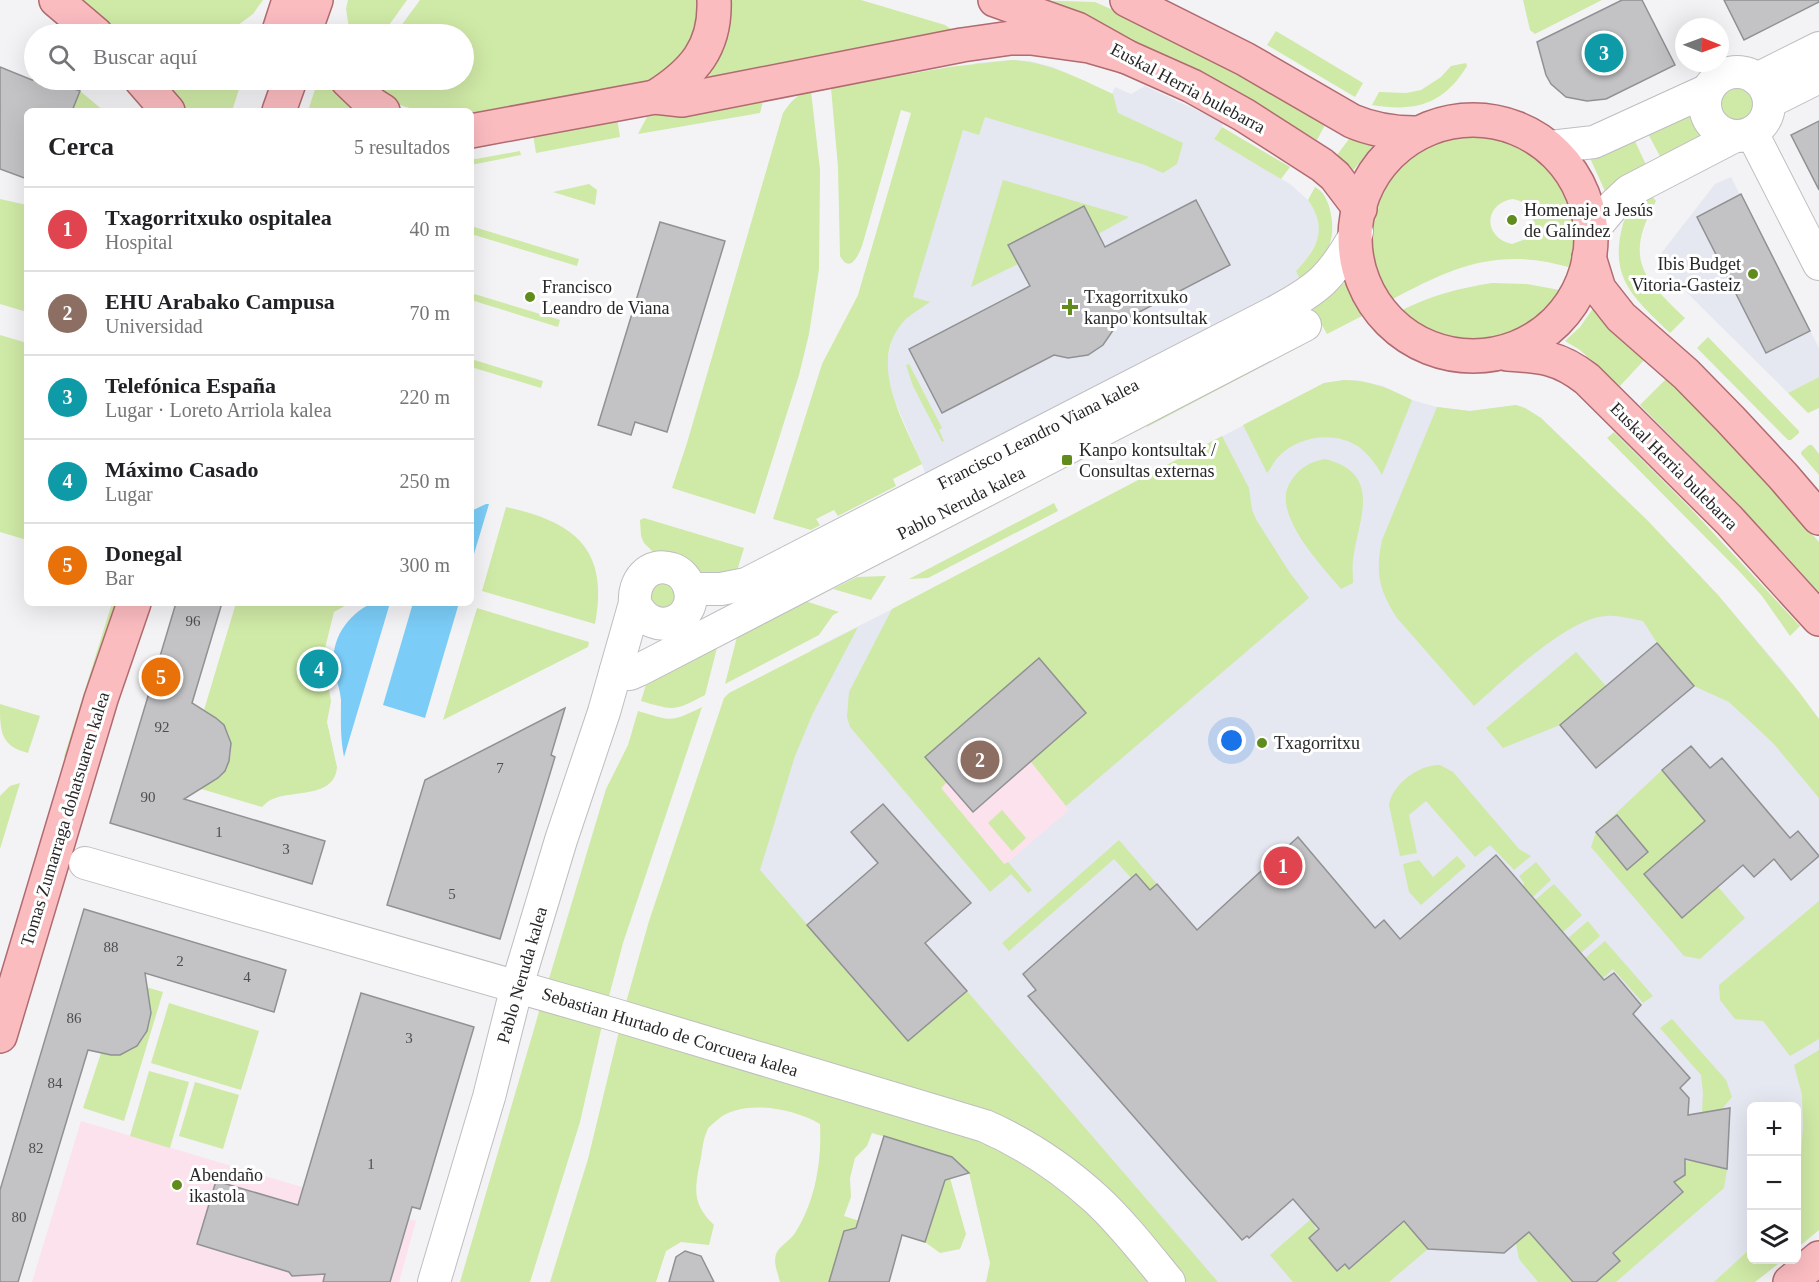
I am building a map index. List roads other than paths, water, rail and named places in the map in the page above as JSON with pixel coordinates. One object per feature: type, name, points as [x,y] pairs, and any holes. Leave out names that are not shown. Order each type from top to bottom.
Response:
[{"type":"main road","points":[[56,0],[84,24]]},
{"type":"main road","points":[[655,97],[679,82],[700,57],[712,28],[714,0]]},
{"type":"main road","name":"Euskal Herria bulebarra","points":[[995,0],[1077,29],[1127,57],[1207,94],[1310,155],[1335,176],[1358,220],[1356,255],[1362,282],[1368,297],[1392,326],[1422,347],[1440,353],[1463,357],[1507,354],[1552,358],[1572,367],[1587,379],[1729,520],[1819,619]]},
{"type":"main road","points":[[1137,3],[1245,59],[1352,121],[1370,129],[1392,133],[1414,133]]},
{"type":"main road","points":[[474,130],[655,97],[682,100],[962,45],[1011,38],[1031,38],[1089,46],[1127,57]]},
{"type":"main road","points":[[150,90],[165,108]]},
{"type":"main road","points":[[259,108],[263,90]]},
{"type":"main road","points":[[280,108],[286,90]]},
{"type":"main road","points":[[357,90],[378,108]]},
{"type":"main road","points":[[1358,220],[1371,181],[1380,167],[1414,133],[1434,124],[1449,121],[1487,121],[1509,126],[1550,147],[1567,165],[1579,185],[1588,208],[1590,245],[1599,288],[1621,316],[1686,374],[1730,419],[1819,518]]},
{"type":"main road","points":[[1507,354],[1545,329],[1571,301],[1582,282],[1590,245]]},
{"type":"main road","name":"Tomas Zumarraga dohatsuaren kalea","points":[[0,1036],[101,699],[133,606]]},
{"type":"main road","points":[[1790,1282],[1819,1258]]},
{"type":"street","points":[[1763,91],[1819,48]]},
{"type":"street","points":[[1550,147],[1594,142],[1708,90],[1721,76],[1730,72],[1749,74],[1763,91],[1765,120],[1742,135],[1629,191],[1613,206],[1590,245]]},
{"type":"street","points":[[1763,91],[1819,77]]},
{"type":"street","points":[[1708,90],[1704,105],[1708,120],[1718,131],[1742,135],[1819,264]]},
{"type":"street","name":"Francisco Leandro Viana kalea","points":[[690,590],[721,589],[746,584],[1273,314],[1326,279],[1340,263],[1358,220]]},
{"type":"street","name":"Pablo Neruda kalea","points":[[619,659],[630,674],[650,665],[1305,325]]},
{"type":"street","points":[[619,659],[645,632],[677,621],[689,607],[690,590],[687,580],[671,568],[651,569],[643,575],[634,593],[635,603],[644,618],[660,625]]},
{"type":"street","name":"Pablo Neruda kalea","points":[[434,1282],[489,1097],[517,986],[561,840],[604,712],[635,603]]},
{"type":"street","name":"Sebastian Hurtado de Corcuera kalea","points":[[85,863],[517,986],[985,1126],[1012,1138],[1046,1159],[1097,1201],[1169,1282]]},
{"type":"water","points":[[489,504],[474,554],[474,510]]},
{"type":"water","points":[[389,606],[344,757],[341,735],[341,700],[333,658],[342,630],[348,621],[363,608]]},
{"type":"water","points":[[412,606],[458,606],[425,718],[383,705]]},
{"type":"place","name":"Telefónica España","points":[[1604,53]]},
{"type":"place","name":"Homenaje a Jesús de Galíndez","points":[[1512,220]]},
{"type":"place","name":"Ibis Budget Vitoria-Gasteiz","points":[[1753,274]]},
{"type":"place","name":"Francisco Leandro de Viana","points":[[530,297]]},
{"type":"place","name":"Txagorritxuko kanpo kontsultak","points":[[1070,307]]},
{"type":"place","name":"Kanpo kontsultak / Consultas externas","points":[[1067,460]]},
{"type":"place","name":"Máximo Casado","points":[[319,669]]},
{"type":"place","name":"Donegal","points":[[161,677]]},
{"type":"place","name":"Txagorritxu","points":[[1262,743]]},
{"type":"place","name":"EHU Arabako Campusa","points":[[980,760]]},
{"type":"place","name":"Txagorritxuko ospitalea","points":[[1283,866]]},
{"type":"place","name":"Abendaño ikastola","points":[[177,1185]]}]
